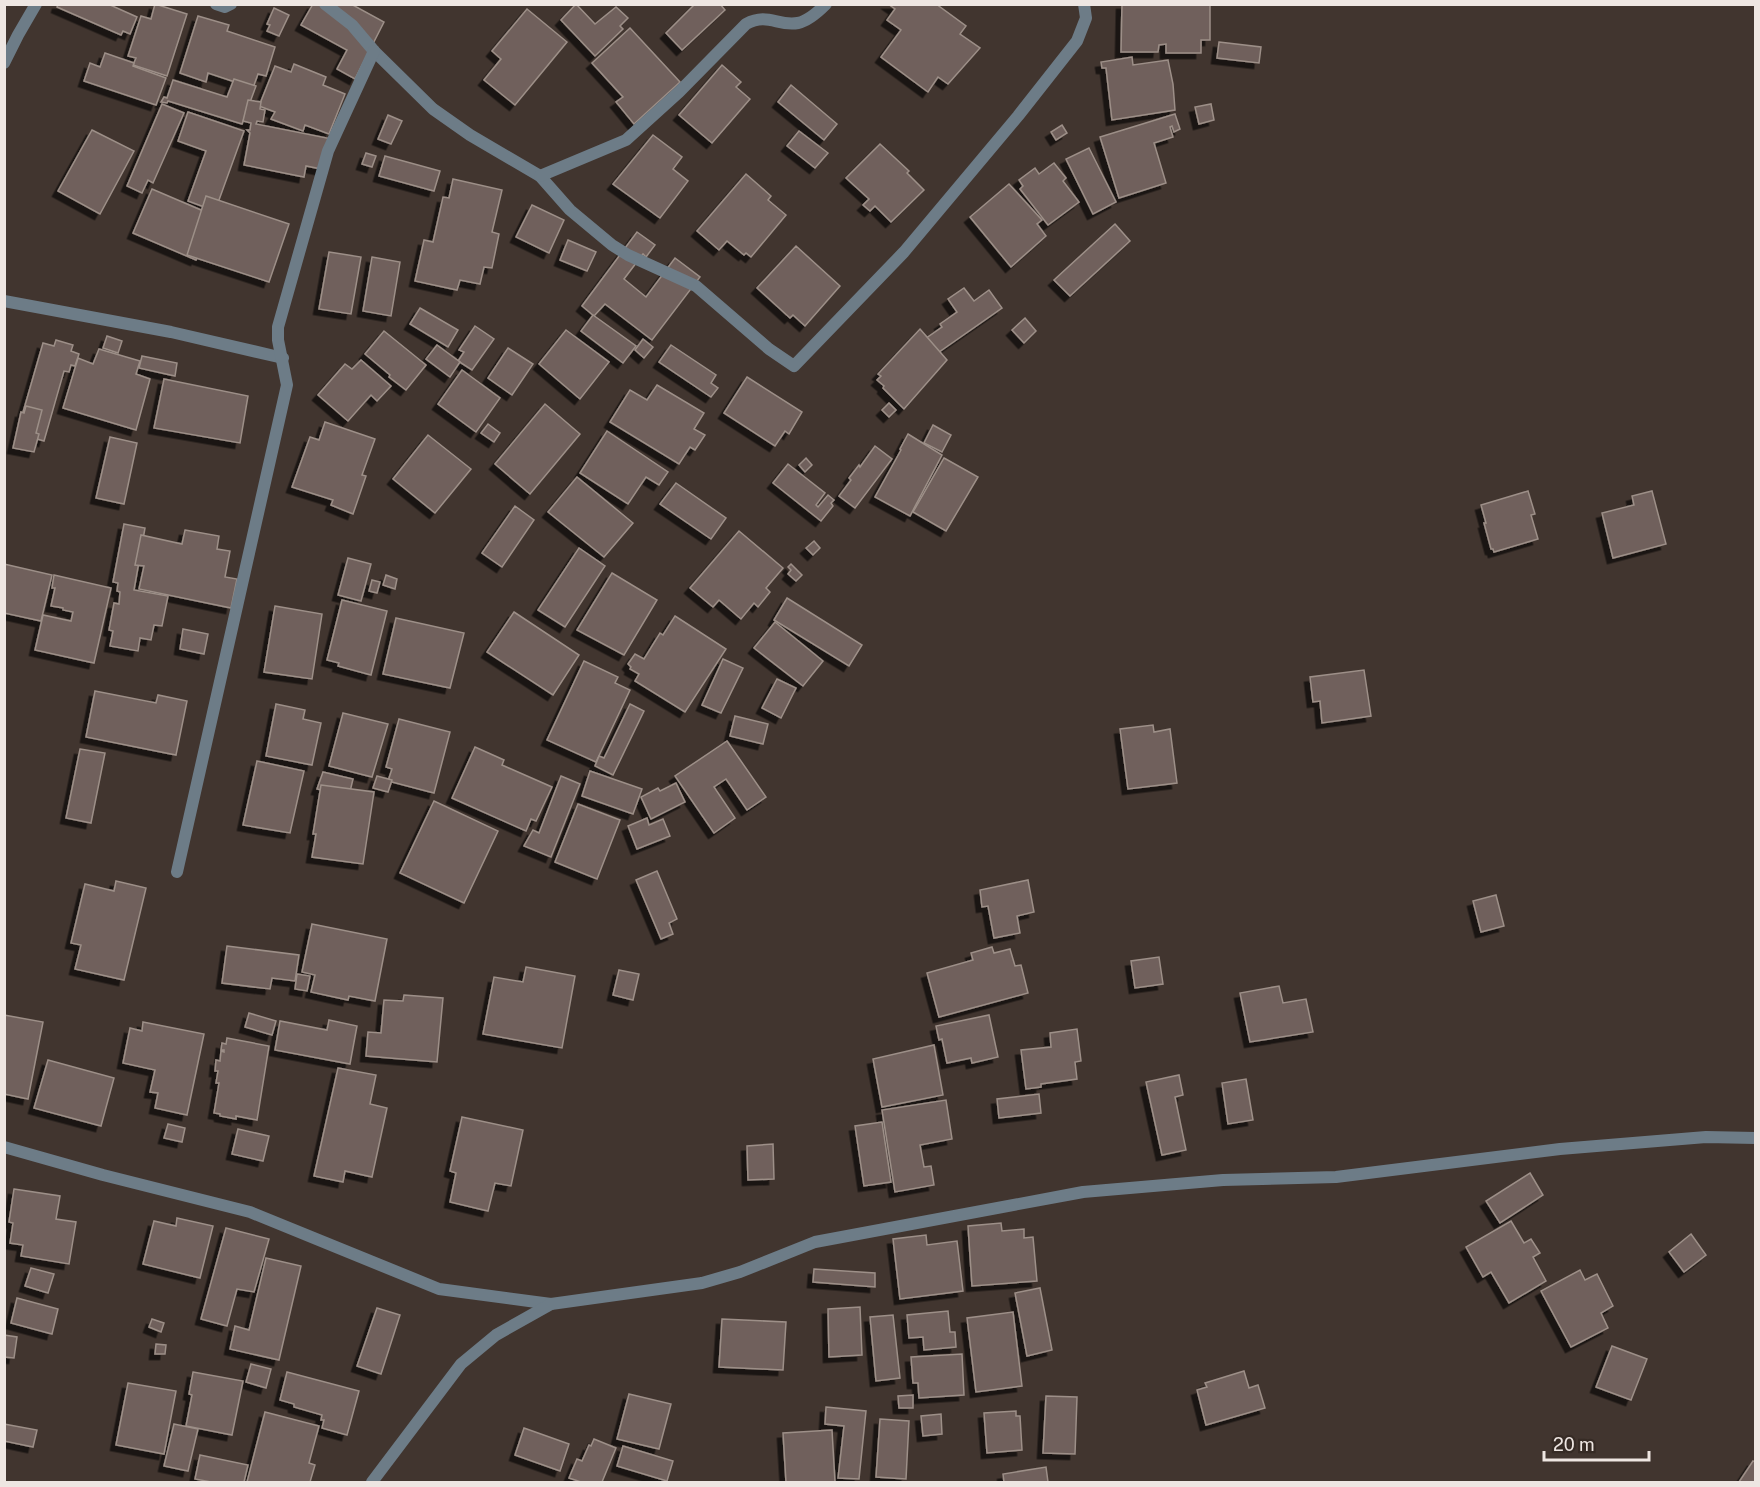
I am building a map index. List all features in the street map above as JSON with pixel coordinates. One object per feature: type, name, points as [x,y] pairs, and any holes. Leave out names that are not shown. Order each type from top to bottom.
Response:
[{"type":"street","points":[[4,63],[36,4]]},
{"type":"street","points":[[216,4],[225,7],[231,4]]},
{"type":"street","points":[[325,4],[352,26],[374,51],[434,109],[470,135],[540,177],[570,210],[612,245],[628,255],[696,286],[769,349],[794,366],[904,252],[1018,116],[1077,41],[1086,18],[1084,4]]},
{"type":"street","points":[[540,177],[626,140],[680,92],[746,24],[763,18],[798,24],[817,13],[826,4]]},
{"type":"street","points":[[177,872],[287,385],[278,340],[278,327],[328,151],[374,51]]},
{"type":"street","points":[[4,301],[171,332],[283,358]]},
{"type":"street","points":[[4,1147],[103,1176],[250,1212],[439,1289],[550,1304],[702,1283],[740,1272],[815,1242],[1083,1192],[1223,1180],[1336,1177],[1560,1149],[1706,1137],[1755,1138]]},
{"type":"street","points":[[372,1482],[461,1364],[496,1335],[550,1304]]},
{"type":"building","points":[[58,4],[108,4],[137,17],[130,34],[123,31],[121,35],[57,7]]},
{"type":"building","points":[[155,4],[187,14],[167,76],[133,65],[136,58],[128,56],[141,16],[151,19]]},
{"type":"building","points":[[313,4],[351,4],[384,22],[355,79],[337,69],[347,50],[301,25]]},
{"type":"building","points":[[576,4],[595,24],[616,7],[628,18],[620,26],[623,29],[595,56],[561,20]]},
{"type":"building","points":[[695,4],[720,4],[725,10],[682,50],[666,33]]},
{"type":"building","points":[[888,4],[936,4],[966,26],[960,34],[980,48],[948,84],[938,77],[928,92],[881,57],[901,30],[887,20],[895,9]]},
{"type":"building","points":[[1122,4],[1210,4],[1210,40],[1201,40],[1201,53],[1166,53],[1166,44],[1159,45],[1158,52],[1121,52]]},
{"type":"building","points":[[274,8],[289,15],[279,36],[267,31],[270,25],[267,24]]},
{"type":"building","points":[[527,9],[567,42],[515,105],[484,80],[501,59],[492,51]]},
{"type":"building","points":[[198,16],[229,25],[227,31],[275,47],[266,76],[258,74],[253,88],[208,73],[206,82],[180,73]]},
{"type":"building","points":[[630,28],[680,82],[634,124],[616,102],[623,97],[592,63]]},
{"type":"building","points":[[1219,42],[1261,47],[1259,63],[1217,58]]},
{"type":"building","points":[[105,53],[166,78],[156,105],[84,81],[90,63],[100,67]]},
{"type":"building","points":[[1132,57],[1133,65],[1168,60],[1175,110],[1112,120],[1106,68],[1102,68],[1101,62]]},
{"type":"building","points":[[294,64],[326,77],[323,85],[345,94],[329,134],[305,125],[303,131],[271,119],[275,112],[259,106],[275,66],[291,72]]},
{"type":"building","points":[[722,65],[741,82],[736,87],[750,99],[712,143],[679,115]]},
{"type":"building","points":[[234,79],[256,86],[242,124],[168,101],[167,103],[161,102],[164,97],[167,98],[173,80],[227,97]]},
{"type":"building","points":[[791,85],[837,124],[824,140],[778,102]]},
{"type":"building","points":[[248,100],[261,102],[260,109],[265,110],[263,122],[257,121],[256,124],[332,139],[326,170],[306,166],[304,177],[244,165],[250,133],[247,130],[250,130],[251,123],[243,121]]},
{"type":"building","points":[[162,104],[184,113],[153,183],[148,180],[142,193],[127,186]]},
{"type":"building","points":[[1211,104],[1214,120],[1199,124],[1195,107]]},
{"type":"building","points":[[188,112],[244,131],[215,211],[188,201],[206,151],[178,141]]},
{"type":"building","points":[[1175,114],[1180,129],[1174,132],[1172,126],[1170,127],[1173,137],[1154,143],[1166,183],[1119,198],[1100,137]]},
{"type":"building","points":[[388,115],[402,121],[391,144],[378,139]]},
{"type":"building","points":[[1062,125],[1067,133],[1056,140],[1051,132]]},
{"type":"building","points":[[92,130],[134,151],[100,214],[58,191]]},
{"type":"building","points":[[799,131],[828,153],[815,168],[787,146]]},
{"type":"building","points":[[653,135],[682,157],[673,169],[688,181],[660,218],[613,184]]},
{"type":"building","points":[[880,144],[909,171],[907,173],[924,190],[891,222],[875,206],[870,211],[863,205],[869,199],[846,178]]},
{"type":"building","points":[[1089,148],[1116,202],[1093,214],[1066,159]]},
{"type":"building","points":[[366,153],[376,156],[372,167],[362,164]]},
{"type":"building","points":[[385,156],[440,171],[434,191],[379,176]]},
{"type":"building","points":[[1054,163],[1066,178],[1063,181],[1079,202],[1048,225],[1020,189],[1023,186],[1019,180],[1035,168],[1039,174]]},
{"type":"building","points":[[746,174],[771,196],[768,200],[786,215],[751,257],[746,253],[744,255],[727,241],[719,250],[697,231]]},
{"type":"building","points":[[453,179],[502,190],[492,232],[499,234],[492,268],[484,267],[480,284],[460,280],[457,290],[415,281],[424,240],[433,242],[443,197],[449,198]]},
{"type":"building","points":[[1009,184],[1042,220],[1037,224],[1046,236],[1011,267],[970,217]]},
{"type":"building","points":[[152,189],[215,216],[196,260],[133,233]]},
{"type":"building","points":[[206,196],[289,224],[269,282],[187,255]]},
{"type":"building","points":[[532,205],[564,220],[549,253],[516,237]]},
{"type":"building","points":[[1115,224],[1130,241],[1070,296],[1054,280]]},
{"type":"building","points":[[637,232],[655,245],[646,257],[643,254],[624,279],[646,297],[675,258],[700,277],[652,340],[605,304],[594,316],[582,306]]},
{"type":"building","points":[[568,240],[596,252],[587,271],[560,260]]},
{"type":"building","points":[[796,246],[840,286],[805,326],[793,315],[790,318],[757,288]]},
{"type":"building","points":[[329,252],[361,257],[351,314],[319,309]]},
{"type":"building","points":[[372,257],[400,262],[391,316],[363,311]]},
{"type":"building","points":[[964,288],[974,301],[989,290],[1002,308],[932,357],[922,341],[942,327],[940,324],[957,312],[948,299]]},
{"type":"building","points":[[420,308],[458,330],[448,347],[410,324]]},
{"type":"building","points":[[593,315],[636,346],[623,363],[581,331]]},
{"type":"building","points":[[1025,318],[1036,331],[1024,343],[1012,330]]},
{"type":"building","points":[[475,326],[494,339],[472,370],[458,361],[464,352],[459,350]]},
{"type":"building","points":[[920,329],[947,360],[904,409],[877,380],[881,376],[878,374]]},
{"type":"building","points":[[566,330],[609,362],[580,399],[539,364]]},
{"type":"building","points":[[384,331],[426,365],[406,390],[365,354]]},
{"type":"building","points":[[107,336],[122,341],[118,353],[103,348]]},
{"type":"building","points":[[643,339],[653,347],[644,358],[635,350]]},
{"type":"building","points":[[56,340],[73,345],[71,351],[79,354],[75,366],[71,365],[69,372],[64,371],[44,441],[17,433],[43,343],[54,346]]},
{"type":"building","points":[[437,345],[460,362],[450,377],[426,359]]},
{"type":"building","points":[[671,345],[716,375],[711,383],[718,388],[711,397],[659,362]]},
{"type":"building","points":[[508,348],[533,364],[512,395],[488,378]]},
{"type":"building","points":[[99,349],[140,361],[136,374],[150,379],[136,430],[63,408],[78,358],[93,364]]},
{"type":"building","points":[[142,356],[177,363],[175,376],[139,368]]},
{"type":"building","points":[[361,360],[391,386],[377,401],[371,395],[348,421],[318,395],[345,364],[352,369]]},
{"type":"building","points":[[462,370],[500,398],[476,432],[438,404]]},
{"type":"building","points":[[747,377],[802,412],[789,434],[785,431],[775,446],[724,413]]},
{"type":"building","points":[[164,379],[248,396],[240,443],[154,428]]},
{"type":"building","points":[[657,385],[704,413],[694,429],[705,435],[695,450],[690,447],[679,464],[610,422],[630,390],[647,400]]},
{"type":"building","points":[[889,403],[896,410],[889,417],[882,410]]},
{"type":"building","points":[[545,404],[580,434],[530,494],[495,464]]},
{"type":"building","points":[[26,406],[42,410],[34,452],[13,448],[21,412],[24,413]]},
{"type":"building","points":[[325,422],[375,439],[362,475],[366,476],[353,514],[331,505],[333,500],[292,487],[310,437],[319,440]]},
{"type":"building","points":[[488,424],[500,433],[494,442],[481,433]]},
{"type":"building","points":[[933,425],[951,435],[942,452],[924,443]]},
{"type":"building","points":[[607,431],[668,472],[659,485],[646,477],[628,504],[580,473]]},
{"type":"building","points":[[908,434],[942,455],[910,516],[875,497]]},
{"type":"building","points":[[428,435],[471,469],[435,513],[393,479]]},
{"type":"building","points":[[110,437],[137,443],[124,504],[96,498]]},
{"type":"building","points":[[875,446],[892,459],[855,508],[839,496],[851,480],[849,478]]},
{"type":"building","points":[[806,458],[812,465],[805,472],[799,465]]},
{"type":"building","points":[[944,458],[978,477],[946,531],[913,512]]},
{"type":"building","points":[[788,464],[825,493],[816,505],[818,507],[828,495],[834,500],[831,503],[833,506],[821,521],[773,483]]},
{"type":"building","points":[[577,477],[633,523],[604,557],[548,512]]},
{"type":"building","points":[[676,483],[726,518],[711,539],[660,504]]},
{"type":"building","points":[[1528,491],[1535,514],[1531,515],[1538,539],[1494,552],[1491,549],[1481,505]]},
{"type":"building","points":[[1652,491],[1666,544],[1613,558],[1602,513],[1634,505],[1632,496]]},
{"type":"building","points":[[515,506],[534,520],[502,567],[482,553]]},
{"type":"building","points":[[124,524],[145,528],[134,590],[168,596],[162,626],[154,625],[151,640],[140,638],[138,651],[110,646],[113,631],[109,630],[114,603],[119,604],[120,592],[117,591],[118,583],[113,582]]},
{"type":"building","points":[[185,530],[219,536],[217,549],[230,551],[225,577],[237,579],[231,608],[139,589],[144,566],[135,565],[141,535],[182,544]]},
{"type":"building","points":[[739,531],[783,568],[766,588],[770,592],[758,607],[754,603],[741,619],[719,600],[713,607],[690,588]]},
{"type":"building","points":[[814,541],[820,548],[813,555],[806,548]]},
{"type":"building","points":[[579,548],[605,566],[565,627],[538,610]]},
{"type":"building","points":[[348,558],[371,564],[361,601],[338,595]]},
{"type":"building","points":[[4,564],[52,575],[41,621],[4,613]]},
{"type":"building","points":[[791,564],[802,575],[796,581],[788,574],[791,570],[788,567]]},
{"type":"building","points":[[612,573],[657,600],[624,655],[577,630]]},
{"type":"building","points":[[54,575],[111,588],[94,663],[35,650],[43,615],[71,621],[73,612],[51,606],[55,588],[52,588]]},
{"type":"building","points":[[386,575],[397,579],[395,589],[383,585]]},
{"type":"building","points":[[372,580],[380,582],[377,593],[369,591]]},
{"type":"building","points":[[787,598],[862,645],[849,666],[774,620]]},
{"type":"building","points":[[342,600],[387,611],[371,675],[338,666],[339,663],[327,660]]},
{"type":"building","points":[[275,606],[322,614],[312,679],[264,672]]},
{"type":"building","points":[[514,612],[579,655],[553,695],[487,652]]},
{"type":"building","points":[[675,616],[726,649],[685,712],[635,681],[639,674],[630,669],[628,664],[635,654],[644,659],[660,633],[663,635]]},
{"type":"building","points":[[396,618],[464,633],[450,688],[383,674]]},
{"type":"building","points":[[775,622],[823,661],[803,686],[754,648]]},
{"type":"building","points":[[183,629],[208,634],[204,654],[180,649]]},
{"type":"building","points":[[723,659],[743,668],[721,713],[702,705]]},
{"type":"building","points":[[584,661],[618,677],[615,683],[630,690],[596,762],[547,740]]},
{"type":"building","points":[[1364,670],[1371,716],[1322,723],[1320,701],[1313,702],[1310,677]]},
{"type":"building","points":[[777,679],[796,688],[781,718],[762,708]]},
{"type":"building","points":[[95,691],[156,703],[158,695],[187,701],[176,755],[86,737]]},
{"type":"building","points":[[276,704],[305,710],[303,719],[321,723],[312,765],[266,756]]},
{"type":"building","points":[[630,704],[644,711],[613,775],[595,766],[599,756],[604,758]]},
{"type":"building","points":[[343,713],[388,724],[372,777],[329,766]]},
{"type":"building","points":[[735,716],[768,724],[763,744],[730,736]]},
{"type":"building","points":[[399,719],[450,732],[434,793],[388,781],[392,769],[386,767]]},
{"type":"building","points":[[1153,725],[1154,732],[1170,729],[1177,783],[1128,789],[1120,729]]},
{"type":"building","points":[[727,741],[766,797],[747,810],[726,779],[714,787],[735,818],[714,833],[675,776]]},
{"type":"building","points":[[475,747],[504,760],[502,765],[552,787],[536,821],[531,819],[526,831],[452,798]]},
{"type":"building","points":[[80,749],[105,753],[91,823],[66,818]]},
{"type":"building","points":[[257,761],[304,771],[290,833],[243,825]]},
{"type":"building","points":[[590,771],[642,789],[633,814],[582,796]]},
{"type":"building","points":[[323,772],[353,779],[349,796],[317,789]]},
{"type":"building","points":[[377,776],[392,780],[388,792],[373,788]]},
{"type":"building","points":[[561,776],[580,784],[551,857],[524,846],[533,830],[539,833]]},
{"type":"building","points":[[676,783],[685,802],[651,819],[641,797],[658,788],[660,791]]},
{"type":"building","points":[[321,785],[374,792],[363,864],[312,857],[316,834],[313,834]]},
{"type":"building","points":[[434,801],[498,831],[464,903],[400,873]]},
{"type":"building","points":[[578,804],[620,820],[597,879],[555,862]]},
{"type":"building","points":[[647,818],[649,825],[663,819],[670,836],[637,849],[628,826]]},
{"type":"building","points":[[657,871],[677,919],[669,923],[673,934],[661,939],[636,880]]},
{"type":"building","points":[[1028,880],[1034,912],[1017,916],[1020,933],[994,938],[988,906],[982,907],[980,890]]},
{"type":"building","points":[[116,881],[146,888],[124,980],[75,969],[81,945],[71,943],[85,884],[114,891]]},
{"type":"building","points":[[1496,895],[1504,926],[1481,932],[1473,901]]},
{"type":"building","points":[[312,924],[387,939],[375,1001],[349,996],[348,1000],[311,992],[315,975],[302,972]]},
{"type":"building","points":[[227,946],[299,955],[295,981],[272,978],[270,989],[222,983]]},
{"type":"building","points":[[992,947],[994,953],[1010,949],[1015,966],[1021,965],[1028,993],[939,1017],[927,973],[973,960],[971,953]]},
{"type":"building","points":[[1159,957],[1163,984],[1135,988],[1131,961]]},
{"type":"building","points":[[526,967],[575,976],[562,1048],[483,1034],[494,977],[523,982]]},
{"type":"building","points":[[619,970],[639,974],[633,1000],[613,995]]},
{"type":"building","points":[[297,974],[310,976],[307,991],[295,989]]},
{"type":"building","points":[[1279,986],[1283,1003],[1306,999],[1313,1032],[1250,1042],[1240,993]]},
{"type":"building","points":[[404,995],[443,998],[437,1062],[366,1056],[368,1032],[381,1033],[384,1000],[403,1001]]},
{"type":"building","points":[[249,1013],[276,1021],[272,1035],[245,1027]]},
{"type":"building","points":[[4,1015],[43,1022],[28,1099],[4,1094]]},
{"type":"building","points":[[989,1015],[998,1057],[972,1063],[971,1058],[947,1063],[942,1039],[939,1040],[936,1026]]},
{"type":"building","points":[[329,1020],[357,1026],[350,1064],[275,1050],[280,1021],[327,1030]]},
{"type":"building","points":[[143,1022],[204,1034],[187,1115],[155,1108],[158,1093],[150,1092],[155,1070],[123,1063],[130,1028],[142,1031]]},
{"type":"building","points":[[1077,1029],[1081,1061],[1075,1062],[1077,1079],[1041,1084],[1041,1087],[1026,1089],[1021,1050],[1051,1047],[1050,1033]]},
{"type":"building","points":[[227,1038],[269,1046],[257,1120],[236,1116],[236,1119],[214,1113],[219,1083],[216,1083],[218,1071],[215,1071],[216,1060],[220,1061],[221,1051],[224,1052],[221,1050],[222,1043],[226,1044]]},
{"type":"building","points":[[934,1045],[943,1095],[882,1107],[873,1059]]},
{"type":"building","points":[[48,1060],[114,1078],[101,1126],[34,1108]]},
{"type":"building","points":[[338,1068],[376,1075],[370,1104],[387,1108],[372,1177],[345,1171],[343,1182],[314,1176]]},
{"type":"building","points":[[1179,1075],[1183,1095],[1175,1097],[1186,1150],[1162,1155],[1146,1082]]},
{"type":"building","points":[[1246,1079],[1253,1120],[1228,1124],[1222,1083]]},
{"type":"building","points":[[1039,1094],[1041,1113],[999,1118],[997,1099]]},
{"type":"building","points":[[946,1100],[952,1139],[920,1145],[924,1167],[931,1166],[934,1185],[895,1192],[882,1110]]},
{"type":"building","points":[[462,1117],[523,1130],[511,1186],[495,1183],[488,1211],[450,1202],[456,1173],[450,1171]]},
{"type":"building","points":[[882,1122],[891,1182],[864,1186],[855,1126]]},
{"type":"building","points":[[168,1124],[185,1128],[182,1142],[164,1138]]},
{"type":"building","points":[[238,1129],[269,1136],[263,1161],[232,1154]]},
{"type":"building","points":[[773,1144],[774,1179],[748,1180],[747,1146]]},
{"type":"building","points":[[1530,1173],[1543,1195],[1500,1223],[1486,1201]]},
{"type":"building","points":[[14,1189],[60,1196],[56,1219],[76,1222],[69,1264],[21,1256],[23,1245],[10,1243],[13,1223],[9,1222]]},
{"type":"building","points":[[177,1218],[213,1226],[200,1278],[143,1264],[154,1221],[176,1226]]},
{"type":"building","points":[[1511,1221],[1524,1243],[1531,1239],[1540,1253],[1533,1257],[1546,1281],[1509,1303],[1491,1272],[1483,1277],[1466,1247]]},
{"type":"building","points":[[1001,1223],[1002,1231],[1024,1229],[1024,1238],[1033,1237],[1037,1281],[972,1286],[968,1226]]},
{"type":"building","points":[[226,1228],[269,1239],[254,1292],[237,1289],[227,1326],[201,1319]]},
{"type":"building","points":[[1691,1234],[1706,1255],[1684,1272],[1669,1252]]},
{"type":"building","points":[[926,1235],[927,1245],[957,1241],[963,1291],[900,1299],[893,1239]]},
{"type":"building","points":[[266,1258],[301,1266],[279,1360],[230,1349],[235,1326],[249,1330]]},
{"type":"building","points":[[31,1268],[54,1274],[48,1293],[25,1286]]},
{"type":"building","points":[[814,1269],[875,1273],[875,1287],[813,1282]]},
{"type":"building","points":[[1580,1270],[1585,1280],[1597,1274],[1613,1306],[1601,1313],[1608,1328],[1571,1347],[1541,1291]]},
{"type":"building","points":[[1040,1288],[1052,1350],[1027,1356],[1015,1293]]},
{"type":"building","points":[[17,1298],[58,1309],[52,1334],[11,1323]]},
{"type":"building","points":[[860,1307],[862,1355],[829,1357],[828,1309]]},
{"type":"building","points":[[377,1308],[400,1315],[381,1374],[357,1366]]},
{"type":"building","points":[[948,1311],[950,1332],[955,1332],[956,1347],[924,1350],[923,1337],[909,1338],[907,1315]]},
{"type":"building","points":[[1013,1312],[1022,1386],[976,1392],[967,1318]]},
{"type":"building","points":[[893,1315],[900,1378],[876,1381],[870,1317]]},
{"type":"building","points":[[152,1319],[164,1323],[161,1332],[149,1327]]},
{"type":"building","points":[[722,1319],[786,1322],[783,1370],[719,1367]]},
{"type":"building","points":[[4,1335],[17,1337],[14,1358],[4,1357]]},
{"type":"building","points":[[156,1344],[166,1345],[165,1354],[155,1354]]},
{"type":"building","points":[[1612,1346],[1647,1359],[1631,1400],[1596,1387]]},
{"type":"building","points":[[962,1354],[964,1395],[919,1398],[918,1383],[913,1383],[911,1357]]},
{"type":"building","points":[[251,1364],[271,1369],[266,1388],[246,1382]]},
{"type":"building","points":[[1244,1371],[1249,1388],[1258,1385],[1265,1408],[1206,1425],[1197,1390],[1207,1387],[1205,1383]]},
{"type":"building","points":[[193,1372],[243,1381],[232,1435],[186,1426],[192,1395],[189,1394]]},
{"type":"building","points":[[287,1372],[359,1391],[347,1435],[322,1428],[324,1420],[321,1420],[322,1415],[294,1407],[294,1404],[280,1400]]},
{"type":"building","points":[[128,1383],[176,1391],[164,1454],[116,1445]]},
{"type":"building","points":[[629,1394],[671,1404],[659,1449],[617,1439]]},
{"type":"building","points":[[913,1395],[913,1408],[899,1408],[898,1396]]},
{"type":"building","points":[[1046,1396],[1077,1397],[1075,1454],[1043,1453]]},
{"type":"building","points":[[826,1407],[866,1411],[859,1479],[838,1478],[844,1426],[825,1424]]},
{"type":"building","points":[[1016,1411],[1016,1416],[1020,1416],[1022,1450],[987,1453],[984,1413]]},
{"type":"building","points":[[265,1412],[319,1426],[309,1463],[315,1465],[310,1482],[247,1482]]},
{"type":"building","points":[[941,1414],[942,1434],[923,1436],[921,1416]]},
{"type":"building","points":[[880,1419],[909,1421],[906,1479],[876,1477]]},
{"type":"building","points":[[4,1424],[37,1430],[33,1447],[4,1441]]},
{"type":"building","points":[[174,1424],[198,1429],[188,1471],[164,1466]]},
{"type":"building","points":[[524,1428],[569,1444],[560,1471],[515,1455]]},
{"type":"building","points":[[832,1430],[835,1482],[786,1482],[783,1433]]},
{"type":"building","points":[[594,1439],[616,1448],[602,1482],[581,1482],[569,1478],[577,1459],[582,1461]]},
{"type":"building","points":[[623,1446],[673,1461],[667,1481],[617,1466]]},
{"type":"building","points":[[200,1455],[248,1465],[244,1482],[211,1482],[195,1479]]},
{"type":"building","points":[[1753,1461],[1756,1462],[1756,1482],[1739,1482]]},
{"type":"building","points":[[1046,1467],[1048,1482],[1004,1482],[1003,1474]]}]
